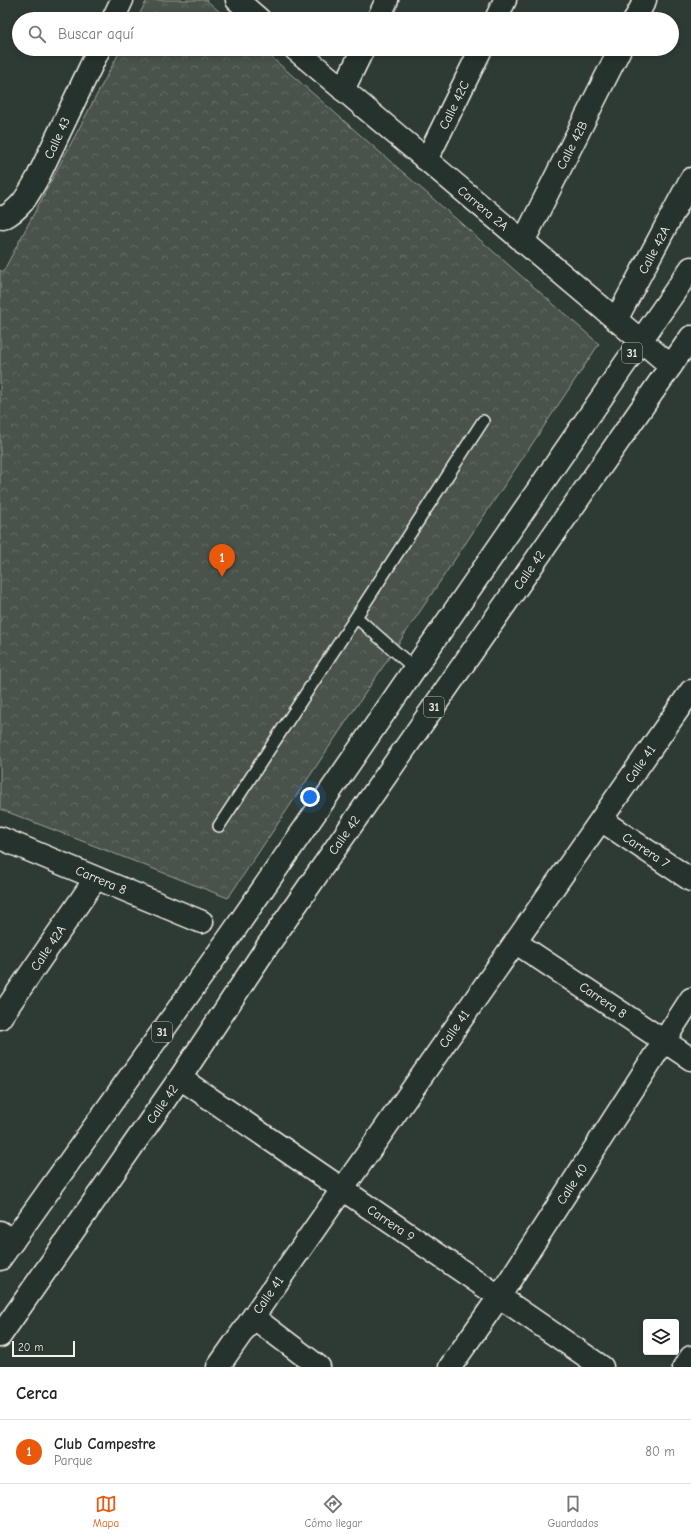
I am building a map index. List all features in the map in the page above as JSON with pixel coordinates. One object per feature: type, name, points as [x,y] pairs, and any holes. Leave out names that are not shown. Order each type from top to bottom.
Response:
[{"type":"street","points":[[116,12],[122,0]]},
{"type":"street","points":[[381,12],[387,0]]},
{"type":"street","points":[[499,12],[505,0]]},
{"type":"street","points":[[639,12],[645,0]]},
{"type":"street","name":"Calle 43","points":[[2,218],[16,211],[27,197],[96,56]]},
{"type":"street","name":"Carrera 2A","points":[[303,56],[671,366]]},
{"type":"street","points":[[343,90],[360,56]]},
{"type":"street","name":"Calle 42C","points":[[425,159],[433,147],[478,56]]},
{"type":"street","name":"Calle 42B","points":[[523,242],[616,56]]},
{"type":"street","name":"Calle 42A","points":[[616,320],[691,179]]},
{"type":"street","name":"31","points":[[0,1259],[6,1236],[231,935],[691,268]]},
{"type":"street","name":"Calle 42","points":[[0,1336],[180,1078],[264,951],[691,337]]},
{"type":"street","name":"Calle 41","points":[[218,1367],[691,691]]},
{"type":"street","name":"Carrera 7","points":[[601,820],[691,880]]},
{"type":"street","name":"Carrera 8","points":[[0,838],[202,922]]},
{"type":"street","name":"Calle 42A","points":[[0,1018],[96,878]]},
{"type":"street","name":"Carrera 8","points":[[515,942],[691,1059]]},
{"type":"street","name":"Calle 40","points":[[450,1367],[499,1297],[691,998]]},
{"type":"street","name":"Carrera 9","points":[[180,1078],[602,1367]]},
{"type":"street","points":[[253,1317],[319,1367]]},
{"type":"street","points":[[684,1367],[691,1357]]},
{"type":"lane","points":[[219,826],[483,421]]},
{"type":"lane","points":[[356,617],[414,668]]},
{"type":"green space","points":[[147,0],[206,0],[220,12],[141,12]]},
{"type":"green space","points":[[117,56],[270,56],[599,344],[228,898],[0,809],[0,270],[3,272]]},
{"type":"place","name":"Club Campestre","points":[[222,577]]}]
